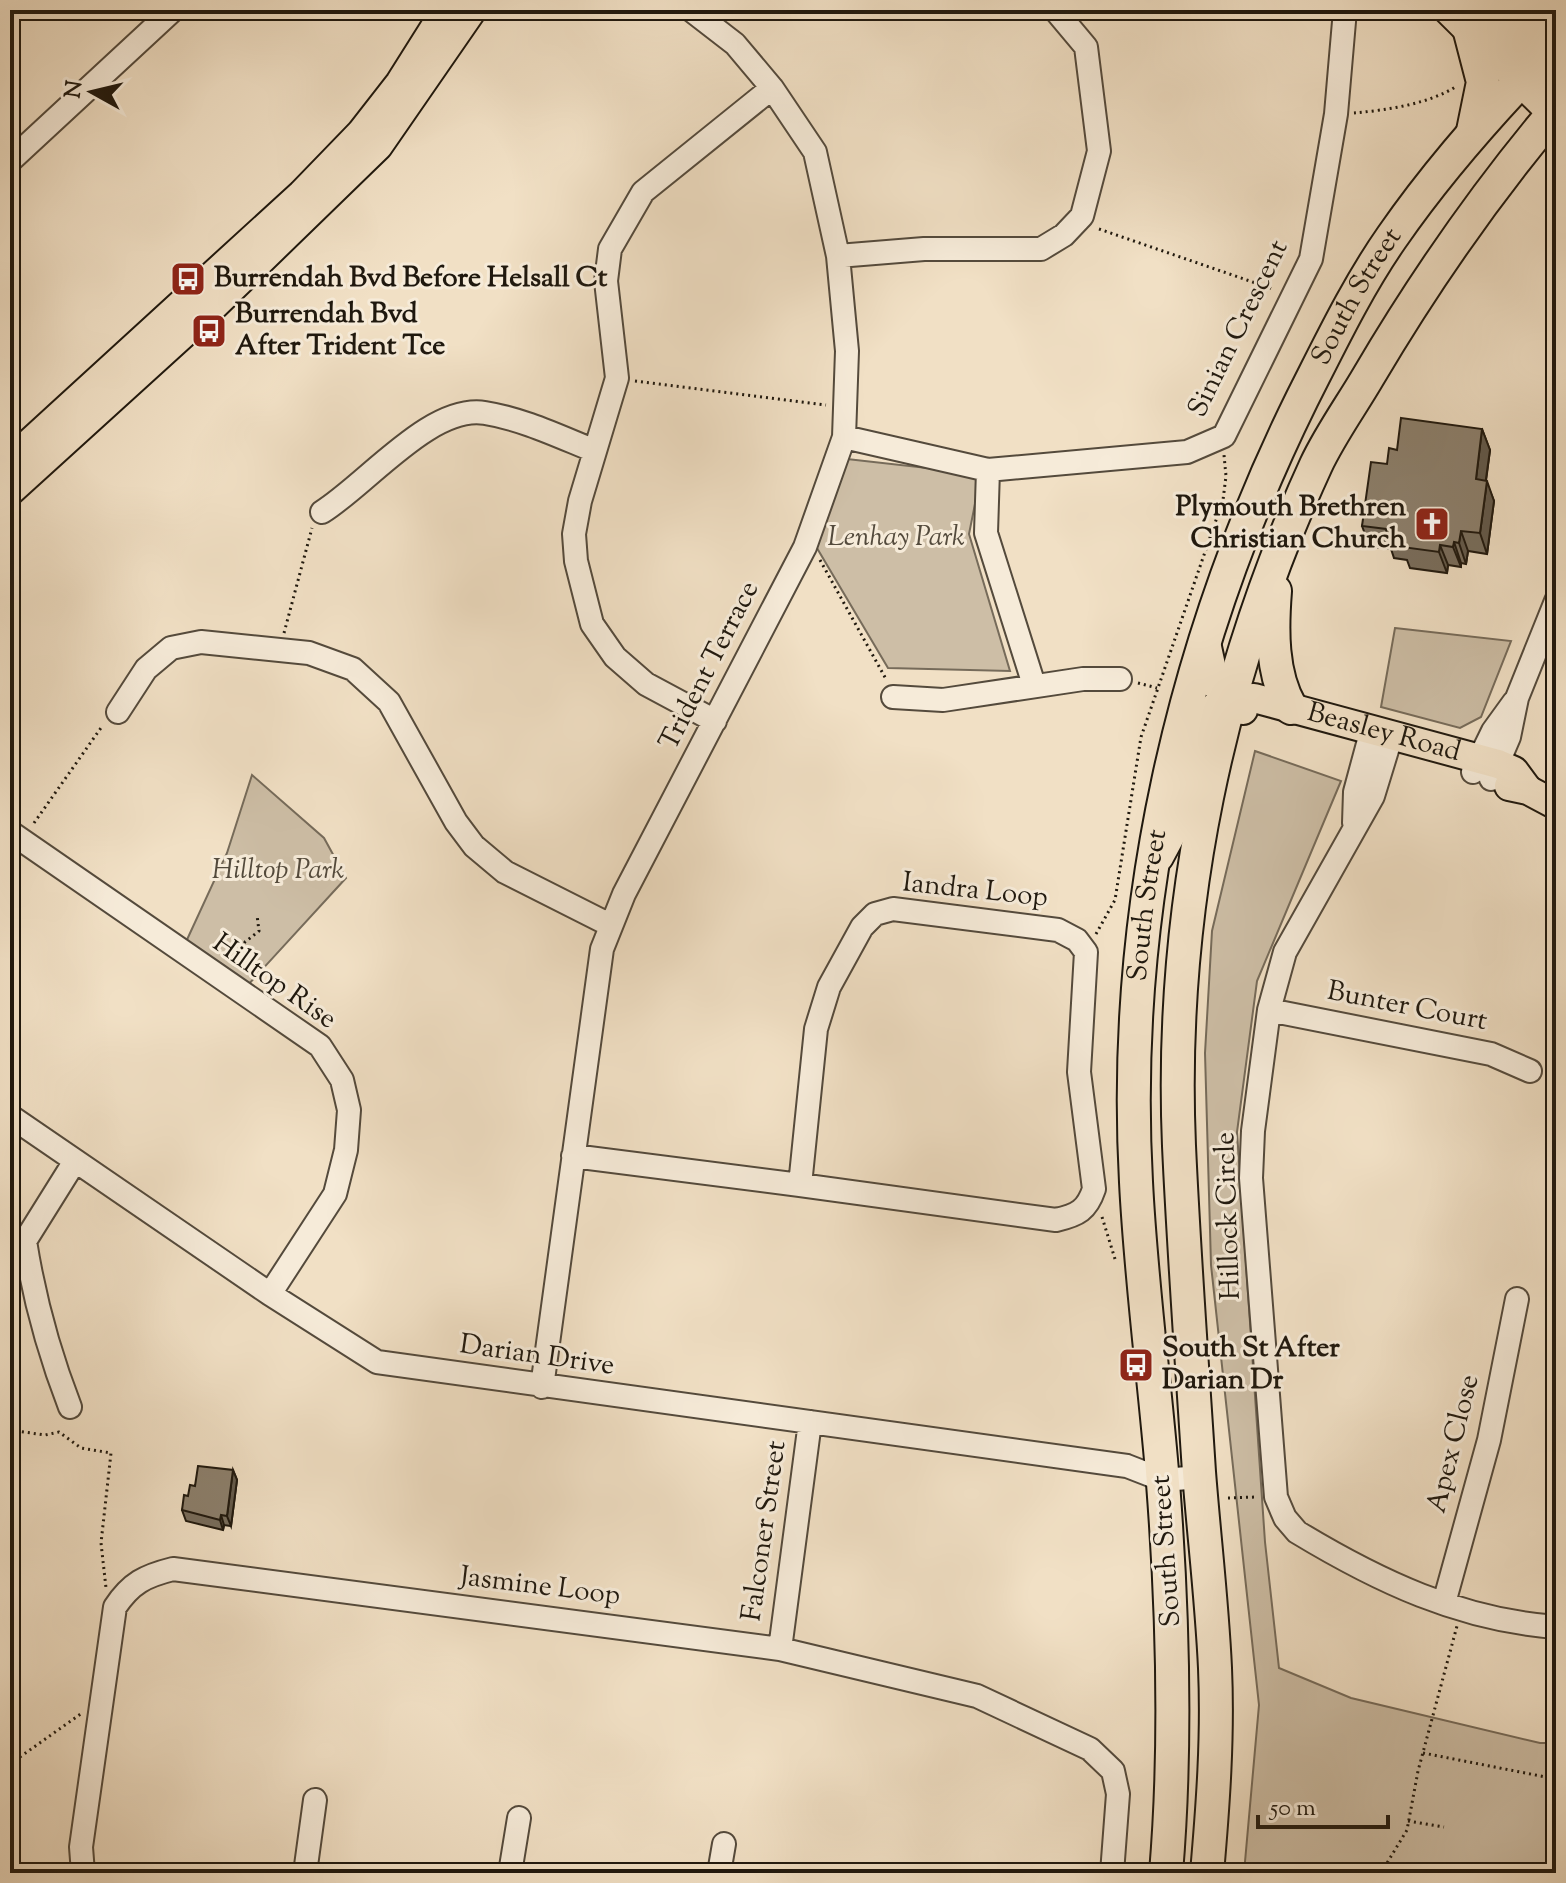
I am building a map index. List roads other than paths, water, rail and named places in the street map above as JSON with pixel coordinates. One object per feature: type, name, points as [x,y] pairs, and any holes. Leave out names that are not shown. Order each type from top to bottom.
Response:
[{"type":"highway","points":[[1471,138],[1482,92],[1473,16],[1528,30],[1537,24],[1545,31],[1556,27]]},
{"type":"highway","name":"South Street","points":[[1166,1873],[1174,1726],[1173,1645],[1162,1469],[1136,1183],[1134,1118],[1138,981],[1152,867],[1171,763],[1205,637],[1276,453],[1332,339],[1392,237],[1471,138],[1546,84]]},
{"type":"highway","name":"South Street","points":[[1207,1873],[1213,1811],[1216,1674],[1199,1466],[1179,1143],[1177,1049],[1185,937],[1201,821],[1229,699],[1278,556],[1318,461],[1427,276],[1493,186],[1546,84]]},
{"type":"highway","points":[[1278,556],[1275,646],[1279,682],[1291,708]]},
{"type":"main road","points":[[10,461],[302,194],[352,143],[400,83],[446,10]]},
{"type":"main road","points":[[10,491],[206,313],[378,146],[472,10]]},
{"type":"main road","points":[[1473,16],[1546,84]]},
{"type":"main road","points":[[1152,867],[1180,818],[1203,721],[1215,707],[1229,699],[1215,684],[1205,637]]},
{"type":"main road","name":"Beasley Road","points":[[1229,699],[1254,698],[1380,739],[1485,768],[1514,771],[1528,790],[1556,805]]},
{"type":"main road","name":"Beasley Road","points":[[1229,699],[1250,715],[1380,739]]},
{"type":"street","points":[[10,161],[173,10]]},
{"type":"street","name":"Trident Terrace","points":[[542,1387],[596,974],[610,925],[805,547],[844,437],[847,351],[838,256],[815,152],[772,88],[735,44],[692,10]]},
{"type":"street","points":[[838,256],[924,249],[1041,249],[1064,235],[1082,216],[1099,151],[1086,47],[1055,10]]},
{"type":"street","name":"Sinian Crescent","points":[[844,437],[988,470],[1187,452],[1217,442],[1233,424],[1295,297],[1319,230],[1336,114],[1345,10]]},
{"type":"street","points":[[715,721],[646,684],[615,657],[592,624],[576,561],[574,534],[617,378],[606,281],[610,249],[628,213],[643,192],[772,88]]},
{"type":"street","points":[[322,512],[350,494],[427,426],[454,415],[483,412],[534,427],[595,451]]},
{"type":"street","points":[[988,470],[986,533],[1034,685]]},
{"type":"street","points":[[1485,768],[1493,731],[1517,698],[1556,601]]},
{"type":"street","points":[[118,712],[146,669],[171,648],[201,642],[309,653],[353,669],[389,702],[456,822],[474,846],[505,872],[610,925]]},
{"type":"street","points":[[893,697],[943,700],[1034,685],[1120,679]]},
{"type":"street","name":"Hillock Circle","points":[[1380,739],[1373,796],[1354,824],[1285,952],[1269,1010],[1253,1131],[1251,1178],[1276,1497],[1285,1518],[1297,1532],[1403,1591],[1453,1606],[1556,1627]]},
{"type":"street","name":"Hilltop Rise","points":[[16,837],[320,1046],[342,1080],[349,1110],[346,1150],[335,1194],[270,1294]]},
{"type":"street","name":"Iandra Loop","points":[[893,909],[1058,930],[1077,940],[1086,952],[1079,1072],[1094,1189],[1089,1204],[1076,1216],[1056,1220],[800,1185],[816,1029],[829,987],[862,927],[875,914],[893,909]]},
{"type":"street","name":"Bunter Court","points":[[1269,1010],[1491,1054],[1530,1071]]},
{"type":"street","name":"Darian Drive","points":[[10,1116],[270,1294],[377,1362],[1127,1466],[1162,1469],[1199,1466]]},
{"type":"street","points":[[573,1156],[800,1185]]},
{"type":"street","points":[[70,1407],[56,1373],[32,1285],[25,1241],[75,1161]]},
{"type":"street","name":"Apex Close","points":[[1453,1606],[1517,1299]]},
{"type":"street","name":"Falconer Street","points":[[780,1649],[810,1422]]},
{"type":"street","name":"Jasmine Loop","points":[[83,1873],[81,1847],[109,1627],[115,1607],[128,1588],[145,1576],[173,1569],[780,1649],[977,1696],[1090,1749],[1113,1771],[1118,1794],[1112,1873]]},
{"type":"street","points":[[305,1873],[315,1800]]},
{"type":"street","points":[[510,1873],[519,1818]]},
{"type":"street","points":[[719,1873],[724,1844]]},
{"type":"place","name":"Burrendah Bvd Before Helsall Ct","points":[[188,279]]},
{"type":"place","name":"Burrendah Bvd After Trident Tce","points":[[209,331]]},
{"type":"place","name":"Plymouth Brethren Christian Church","points":[[1432,524]]},
{"type":"place","name":"South St After Darian Dr","points":[[1136,1365]]},
{"type":"park label","name":"Lenhay Park","points":[[896,538]]},
{"type":"park label","name":"Hilltop Park","points":[[278,871]]}]
